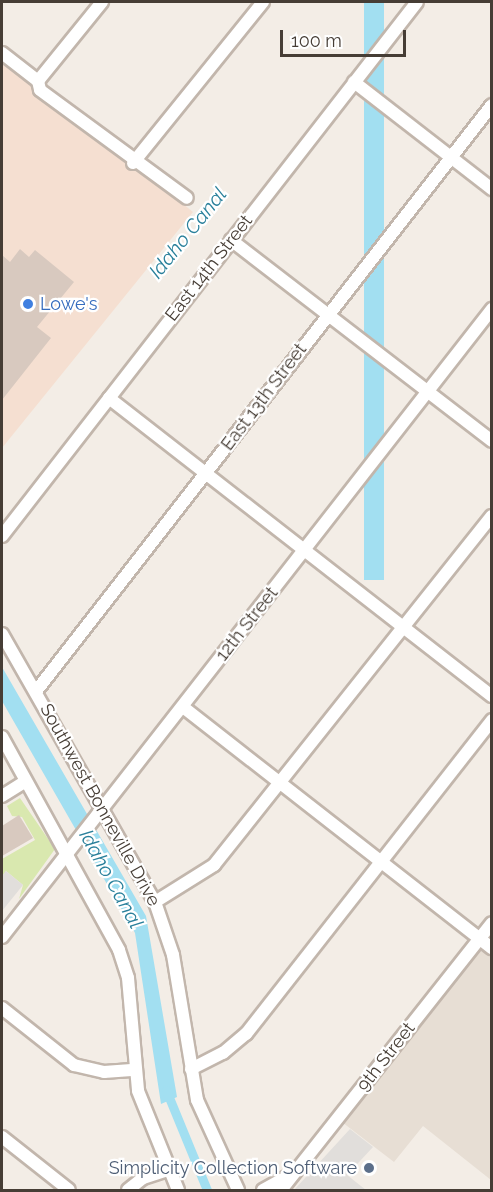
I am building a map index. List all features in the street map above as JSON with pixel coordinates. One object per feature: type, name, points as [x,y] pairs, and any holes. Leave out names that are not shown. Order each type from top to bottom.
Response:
[{"type":"street","points":[[38,81],[102,2]]},
{"type":"street","points":[[134,163],[262,2]]},
{"type":"street","name":"East 14th Street","points":[[2,536],[417,2]]},
{"type":"street","points":[[2,53],[38,81],[40,90],[134,163],[187,198]]},
{"type":"street","points":[[354,82],[492,189]]},
{"type":"street","name":"East 13th Street","points":[[37,690],[492,105]]},
{"type":"street","points":[[231,240],[492,441]]},
{"type":"street","name":"12th Street","points":[[2,938],[492,309]]},
{"type":"street","points":[[109,398],[492,696]]},
{"type":"street","points":[[155,902],[214,865],[492,516]]},
{"type":"street","name":"Southwest Bonneville Drive","points":[[2,634],[37,690],[155,902],[173,955],[190,1069],[197,1100],[238,1191]]},
{"type":"street","points":[[183,707],[492,948]]},
{"type":"street","points":[[190,1069],[223,1053],[246,1034],[492,720]]},
{"type":"street","points":[[2,737],[68,853],[124,963],[135,1070],[167,1170],[178,1191]]},
{"type":"street","points":[[2,796],[26,781]]},
{"type":"street","name":"9th Street","points":[[281,1191],[492,923]]},
{"type":"street","points":[[2,1008],[74,1065],[104,1072],[135,1070]]},
{"type":"street","points":[[2,1137],[69,1191]]},
{"type":"street","points":[[128,1191],[143,1178],[167,1170]]},
{"type":"street","points":[[263,1191],[298,1170]]},
{"type":"shaded area","points":[[2,57],[193,212],[2,448]]},
{"type":"shaded area","points":[[6,871],[23,885],[2,911],[2,876]]},
{"type":"shaded area","points":[[479,939],[491,948],[491,1180],[423,1126],[394,1162],[338,1119]]},
{"type":"shaded area","points":[[350,1129],[373,1147],[347,1175],[366,1190],[294,1190]]},
{"type":"green space","points":[[20,798],[55,849],[19,899],[23,885],[6,871],[2,877],[2,859],[35,840],[22,817],[12,816],[7,806]]},
{"type":"water","points":[[364,2],[384,2],[384,580],[364,580]]},
{"type":"water","name":"Idaho Canal","points":[[2,667],[146,916],[177,1097],[161,1104],[135,933],[2,701]]},
{"type":"building","name":"Lowe's","points":[[20,249],[29,257],[35,250],[74,282],[37,327],[51,338],[2,400],[2,255],[10,262]]},
{"type":"building","points":[[19,815],[33,838],[2,856],[2,826]]},
{"type":"waterway","name":"Idaho Canal","points":[[166,1090],[207,1190]]},
{"type":"place","name":"Lowe's","points":[[28,304]]},
{"type":"place","name":"Simplicity Collection Software","points":[[369,1168]]}]
